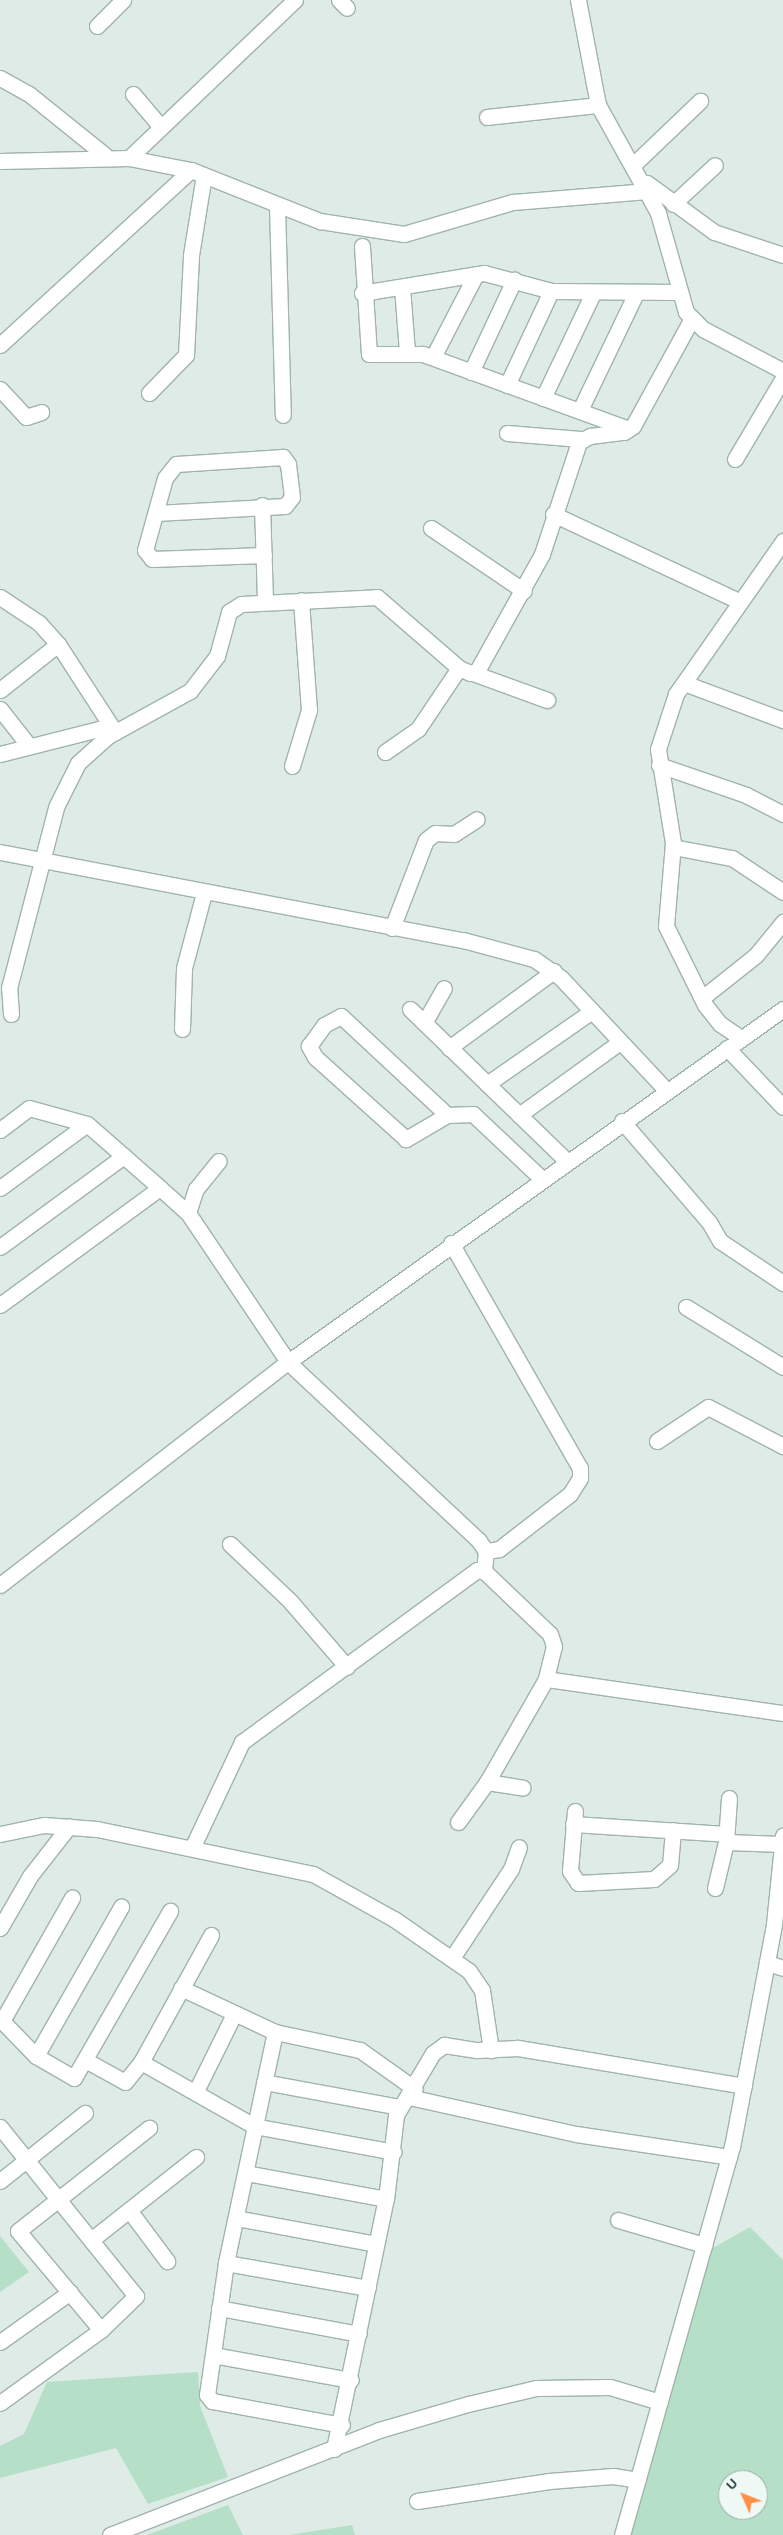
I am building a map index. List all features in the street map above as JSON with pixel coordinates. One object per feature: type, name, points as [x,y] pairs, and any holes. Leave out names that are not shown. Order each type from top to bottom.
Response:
[{"type":"street","points":[[97,26],[124,0]]},
{"type":"street","points":[[129,158],[296,0]]},
{"type":"street","points":[[578,0],[598,105],[646,186],[679,292],[691,320],[783,371]]},
{"type":"street","points":[[0,78],[29,94],[105,155]]},
{"type":"street","points":[[133,94],[161,127]]},
{"type":"street","points":[[633,166],[700,101]]},
{"type":"street","points":[[487,117],[598,105]]},
{"type":"street","points":[[0,160],[105,155],[129,158],[198,172],[277,206],[356,229],[404,234],[513,202],[646,186],[714,232],[783,255]]},
{"type":"street","points":[[673,204],[715,165]]},
{"type":"street","points":[[0,345],[198,172]]},
{"type":"street","points":[[149,394],[186,355],[191,255],[198,172]]},
{"type":"street","points":[[277,206],[283,415]]},
{"type":"street","points":[[362,246],[362,293],[369,354],[407,352],[433,357],[630,429]]},
{"type":"street","points":[[362,293],[476,274],[514,280],[551,291],[636,294],[679,292]]},
{"type":"street","points":[[433,357],[476,274]]},
{"type":"street","points":[[471,372],[514,280]]},
{"type":"street","points":[[402,287],[407,352]]},
{"type":"street","points":[[507,385],[551,291]]},
{"type":"street","points":[[543,398],[594,293]]},
{"type":"street","points":[[580,410],[636,294]]},
{"type":"street","points":[[507,433],[581,439],[630,429],[691,320]]},
{"type":"street","points":[[735,459],[783,378]]},
{"type":"street","points":[[0,389],[26,416],[42,412]]},
{"type":"street","points":[[385,752],[418,730],[466,670],[482,666],[542,554],[553,514],[581,439]]},
{"type":"street","points":[[156,512],[262,505],[279,507],[290,501],[288,464],[283,457],[176,464],[166,478],[156,512],[145,550],[149,558],[264,554]]},
{"type":"street","points":[[262,505],[266,602]]},
{"type":"street","points":[[553,514],[738,600]]},
{"type":"street","points":[[431,528],[524,590]]},
{"type":"street","points":[[741,1038],[720,1024],[702,998],[666,926],[673,847],[659,765],[661,735],[684,683],[714,645],[738,600],[782,546]]},
{"type":"street","points":[[0,597],[39,623],[58,644],[113,729]]},
{"type":"street","points":[[0,754],[29,746],[113,729],[190,690],[217,656],[229,612],[241,604],[377,597],[466,670],[547,700]]},
{"type":"street","points":[[292,766],[309,710],[301,600]]},
{"type":"street","points":[[0,690],[58,644]]},
{"type":"street","points":[[684,683],[783,720]]},
{"type":"street","points":[[0,709],[29,746]]},
{"type":"street","points":[[10,1014],[5,988],[45,862],[66,781],[78,763],[113,729]]},
{"type":"street","points":[[659,765],[746,795],[783,814]]},
{"type":"street","points":[[392,928],[426,840],[439,832],[454,834],[477,819]]},
{"type":"street","points":[[673,847],[732,858],[783,892]]},
{"type":"street","points":[[0,852],[498,948],[554,971],[666,1090]]},
{"type":"street","points":[[182,1029],[184,968],[204,892]]},
{"type":"street","points":[[702,998],[756,955],[783,922]]},
{"type":"street","points":[[449,1048],[554,971]]},
{"type":"street","points":[[424,1023],[444,988]]},
{"type":"street","points":[[0,1585],[288,1362],[566,1160],[783,1009]]},
{"type":"street","points":[[410,1010],[566,1160]]},
{"type":"street","points":[[487,1084],[592,1011]]},
{"type":"street","points":[[448,1115],[341,1016],[324,1025],[309,1046],[315,1057],[406,1139],[448,1115],[473,1114],[541,1178]]},
{"type":"street","points":[[519,1115],[620,1042]]},
{"type":"street","points":[[727,1048],[783,1107]]},
{"type":"street","points":[[0,1130],[29,1108],[87,1124],[188,1213],[288,1362],[486,1551],[499,1550],[570,1494],[580,1478],[580,1468],[509,1337],[452,1243]]},
{"type":"street","points":[[622,1121],[709,1222],[720,1241],[783,1283]]},
{"type":"street","points":[[0,1188],[87,1124]]},
{"type":"street","points":[[0,1247],[124,1156]]},
{"type":"street","points":[[188,1213],[196,1189],[219,1162]]},
{"type":"street","points":[[0,1305],[160,1188]]},
{"type":"street","points":[[686,1307],[783,1367]]},
{"type":"street","points":[[657,1441],[708,1407],[783,1446]]},
{"type":"street","points":[[230,1544],[290,1602],[347,1666]]},
{"type":"street","points":[[484,1571],[486,1551]]},
{"type":"street","points":[[193,1846],[238,1747],[469,1574],[484,1571]]},
{"type":"street","points":[[458,1822],[487,1782],[546,1679],[552,1657],[550,1634],[484,1571]]},
{"type":"street","points":[[546,1679],[783,1713]]},
{"type":"street","points":[[487,1782],[523,1788]]},
{"type":"street","points":[[715,1888],[726,1838],[729,1798]]},
{"type":"street","points":[[622,2535],[729,2156],[767,1963],[782,1840],[726,1838],[673,1830],[574,1817],[570,1871],[578,1883],[654,1879],[670,1865],[673,1830]]},
{"type":"street","points":[[0,1834],[44,1825],[69,1826],[193,1846],[313,1874],[394,1919],[452,1958],[469,1972],[482,1990],[490,2050]]},
{"type":"street","points":[[0,1928],[30,1876],[69,1826]]},
{"type":"street","points":[[452,1958],[511,1869],[519,1847]]},
{"type":"street","points":[[72,1898],[1,2020],[36,2056],[71,2078],[87,2061],[170,1911]]},
{"type":"street","points":[[36,2056],[121,1907]]},
{"type":"street","points":[[87,2061],[125,2082],[141,2062],[211,1934]]},
{"type":"street","points":[[767,1963],[783,1968]]},
{"type":"street","points":[[181,1988],[275,2032],[360,2050],[408,2098]]},
{"type":"street","points":[[196,2091],[234,2014]]},
{"type":"street","points":[[275,2032],[226,2263],[213,2355],[209,2400],[342,2425]]},
{"type":"street","points":[[334,2449],[342,2425],[394,2152],[408,2098],[438,2048],[452,2045],[490,2050],[518,2048],[744,2086]]},
{"type":"street","points":[[141,2062],[196,2091],[254,2126],[394,2152]]},
{"type":"street","points":[[264,2082],[408,2098],[576,2134],[729,2156]]},
{"type":"street","points":[[0,2181],[85,2113]]},
{"type":"street","points":[[0,2127],[136,2296],[101,2330],[0,2403]]},
{"type":"street","points":[[101,2330],[18,2231],[59,2201],[149,2128]]},
{"type":"street","points":[[91,2240],[196,2157]]},
{"type":"street","points":[[246,2173],[386,2199]]},
{"type":"street","points":[[129,2210],[167,2261]]},
{"type":"street","points":[[236,2218],[376,2244]]},
{"type":"street","points":[[618,2220],[704,2245]]},
{"type":"street","points":[[226,2263],[368,2288]]},
{"type":"street","points":[[0,2342],[70,2292]]},
{"type":"street","points":[[219,2308],[359,2334]]},
{"type":"street","points":[[213,2355],[351,2380]]},
{"type":"street","points":[[120,2533],[379,2430],[536,2388],[610,2387],[660,2402]]},
{"type":"street","points":[[417,2502],[549,2481],[613,2476],[638,2480]]},
{"type":"green space","points":[[750,2227],[783,2260],[783,2535],[631,2535],[711,2249]]},
{"type":"green space","points":[[0,2236],[29,2272],[0,2292]]},
{"type":"green space","points":[[198,2372],[200,2406],[228,2477],[148,2504],[116,2448],[0,2478],[0,2446],[24,2434],[47,2382]]},
{"type":"green space","points":[[228,2505],[243,2535],[147,2535]]},
{"type":"green space","points":[[352,2525],[355,2535],[289,2535]]}]
